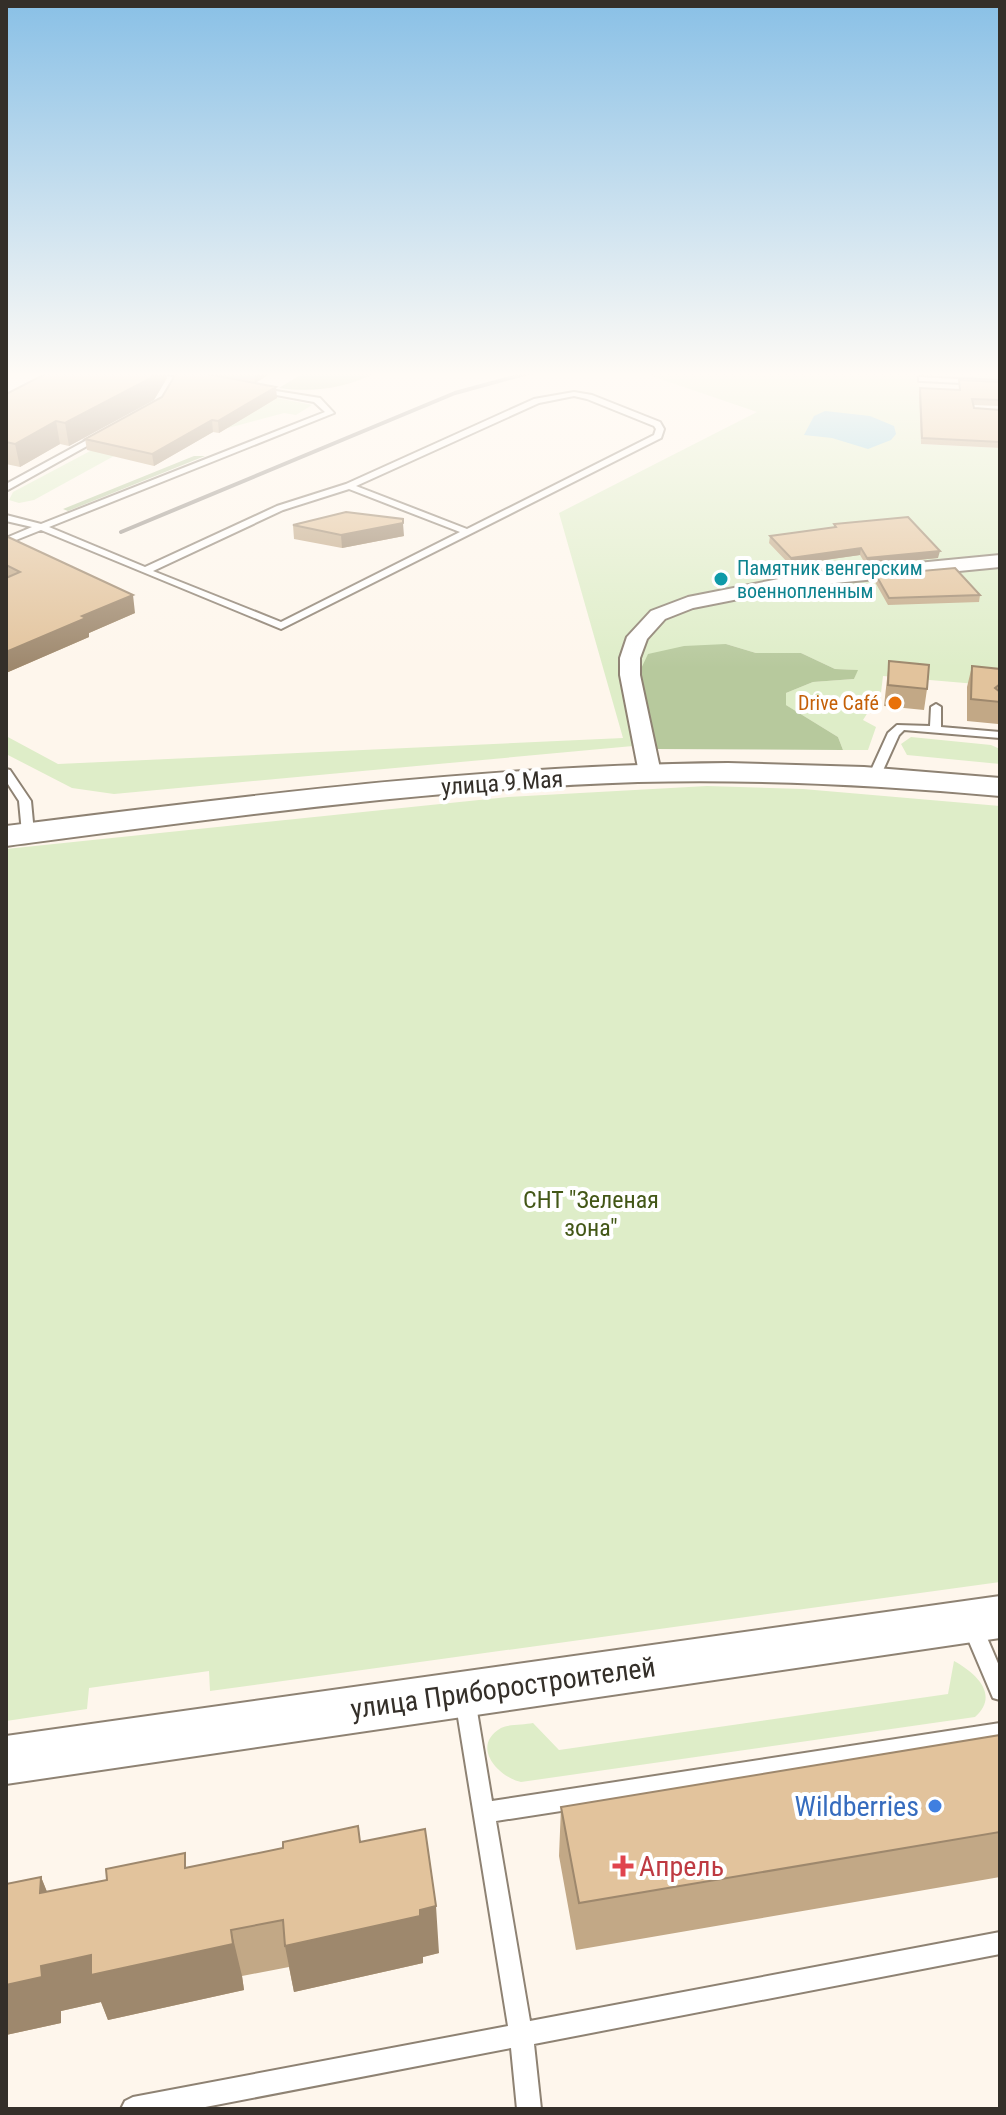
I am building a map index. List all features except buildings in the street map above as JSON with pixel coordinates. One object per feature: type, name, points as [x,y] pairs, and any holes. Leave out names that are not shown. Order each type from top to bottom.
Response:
[{"type":"main road","name":"улица 9 Мая","points":[[17,834],[366,794],[650,773],[874,777],[1000,787]]},
{"type":"street","points":[[650,773],[630,675],[630,658],[637,637],[658,615],[688,603],[804,580],[1000,561]]},
{"type":"street","name":"улица Приборостроителей","points":[[6,1760],[985,1619]]},
{"type":"lane","points":[[6,488],[37,471]]},
{"type":"lane","points":[[6,541],[184,471]]},
{"type":"lane","points":[[145,571],[280,508],[349,486],[383,471]]},
{"type":"lane","points":[[6,518],[41,527],[281,626],[591,471]]},
{"type":"lane","points":[[349,486],[468,532]]},
{"type":"lane","points":[[935,729],[936,707]]},
{"type":"lane","points":[[874,777],[896,730],[904,727],[1000,735]]},
{"type":"lane","points":[[6,772],[25,801],[17,834]]},
{"type":"lane","points":[[985,1619],[1000,1691]]},
{"type":"lane","points":[[464,1694],[521,2035],[529,2109]]},
{"type":"lane","points":[[484,1813],[1000,1733]]},
{"type":"lane","points":[[133,2109],[1000,1943]]},
{"type":"green space","points":[[53,471],[87,471],[34,500],[19,503],[9,500],[13,492]]},
{"type":"green space","points":[[158,471],[168,471],[68,511],[63,509]]},
{"type":"green space","points":[[642,471],[1000,471],[1000,557],[687,601],[632,636],[637,743],[633,746],[114,794],[72,788],[6,754],[6,736],[58,764],[623,738],[559,513]]},
{"type":"green space","points":[[1000,563],[1000,686],[883,676],[879,709],[870,709],[863,720],[876,727],[868,750],[843,750],[838,737],[786,705],[786,693],[813,682],[854,679],[857,670],[835,669],[801,653],[756,653],[726,644],[639,673],[639,652],[646,634],[663,618],[680,610],[827,582]]},
{"type":"green space","points":[[726,644],[756,653],[801,653],[835,669],[858,670],[854,679],[813,682],[786,693],[786,705],[838,737],[843,750],[655,749],[639,673],[648,654],[684,646]]},
{"type":"green space","points":[[911,737],[991,745],[1000,749],[1000,764],[907,755],[901,744]]},
{"type":"green space","name":"СНТ \"Зеленая зона\"","points":[[707,786],[803,789],[1000,806],[1000,1582],[210,1691],[209,1671],[89,1688],[87,1709],[6,1721],[6,849],[508,797]]},
{"type":"green space","points":[[954,1661],[977,1678],[985,1693],[982,1709],[975,1717],[521,1782],[496,1767],[488,1752],[492,1735],[512,1725],[533,1723],[559,1750],[948,1694]]},
{"type":"railway","points":[[121,532],[268,471]]},
{"type":"place","name":"Памятник венгерским военнопленным","points":[[721,579]]},
{"type":"place","name":"Drive Café","points":[[895,703]]},
{"type":"place","name":"Wildberries","points":[[935,1806]]},
{"type":"place","name":"Апрель","points":[[623,1866]]}]
